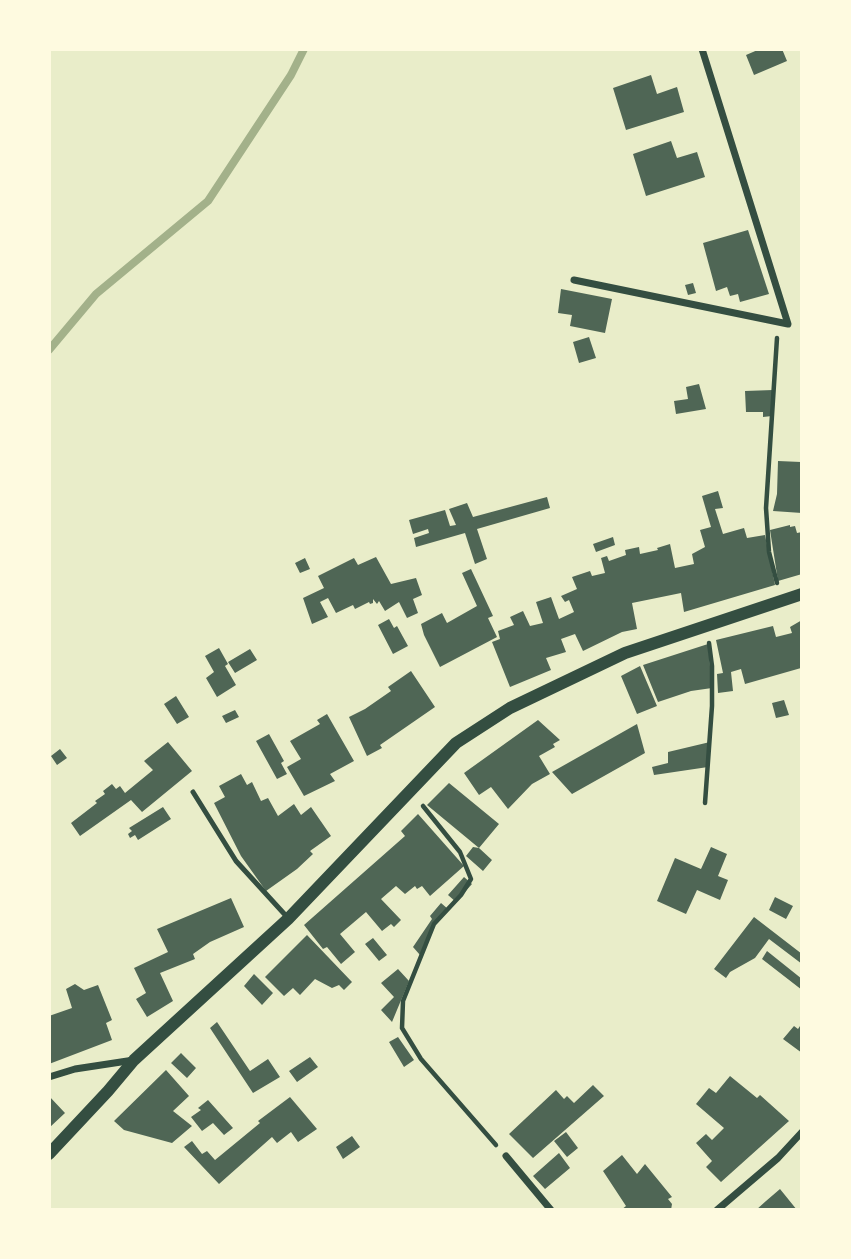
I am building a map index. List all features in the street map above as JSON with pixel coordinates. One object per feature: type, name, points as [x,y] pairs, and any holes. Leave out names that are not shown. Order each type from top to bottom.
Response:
[{"type":"street","points":[[574,280],[788,324],[702,49]]},
{"type":"street","points":[[49,1154],[134,1060],[288,919],[456,743],[510,708],[625,653],[802,594]]},
{"type":"street","points":[[49,1077],[75,1069],[134,1060]]},
{"type":"street","points":[[717,1210],[778,1158],[802,1132]]},
{"type":"street","points":[[506,1157],[551,1210]]},
{"type":"lane","points":[[193,792],[236,861],[288,919]]},
{"type":"path","points":[[778,323],[766,508],[769,552],[782,601]]},
{"type":"path","points":[[705,803],[712,706],[712,666],[706,626]]},
{"type":"path","points":[[411,790],[460,852],[471,878],[461,895],[434,924],[403,1001],[402,1028],[421,1059],[506,1157]]},
{"type":"building","points":[[760,49],[782,49],[787,61],[754,75],[746,55]]},
{"type":"building","points":[[651,75],[657,94],[677,87],[684,112],[626,130],[613,88]]},
{"type":"building","points":[[671,141],[677,158],[697,152],[705,177],[646,196],[633,154]]},
{"type":"building","points":[[748,230],[769,294],[740,302],[738,294],[730,296],[727,287],[716,291],[703,243]]},
{"type":"building","points":[[693,283],[696,293],[688,295],[685,285]]},
{"type":"building","points":[[561,289],[612,299],[605,333],[570,326],[572,315],[558,313]]},
{"type":"building","points":[[589,337],[596,358],[579,363],[573,342]]},
{"type":"building","points":[[699,384],[706,409],[676,414],[674,401],[688,399],[686,387]]},
{"type":"building","points":[[773,390],[772,416],[763,417],[763,412],[746,412],[745,391]]},
{"type":"building","points":[[778,461],[801,462],[802,513],[773,511],[777,494]]},
{"type":"building","points":[[718,491],[723,508],[715,509],[723,534],[744,528],[747,538],[765,535],[775,585],[684,612],[681,593],[632,603],[637,629],[622,632],[583,651],[575,634],[561,639],[566,652],[546,658],[551,670],[510,687],[492,642],[500,639],[498,631],[514,625],[510,617],[523,611],[530,626],[543,623],[536,602],[551,597],[559,619],[574,612],[569,600],[565,602],[561,596],[577,589],[572,577],[590,571],[592,576],[605,573],[601,558],[607,556],[609,561],[626,555],[625,550],[639,547],[640,554],[670,544],[675,568],[694,564],[692,554],[705,547],[700,530],[711,527],[702,496]]},
{"type":"building","points":[[547,497],[550,508],[477,529],[487,559],[475,564],[465,533],[416,547],[414,538],[429,533],[428,529],[413,534],[409,520],[445,510],[450,526],[456,525],[449,509],[467,503],[473,517]]},
{"type":"building","points":[[795,526],[797,533],[802,532],[802,574],[778,581],[770,530]]},
{"type":"building","points":[[613,537],[615,545],[596,552],[593,544]]},
{"type":"building","points":[[376,557],[391,584],[416,578],[422,595],[413,599],[418,613],[407,618],[399,602],[385,611],[379,601],[377,604],[373,599],[373,603],[369,602],[355,609],[353,605],[336,613],[328,598],[320,602],[328,617],[312,624],[303,598],[324,588],[318,576],[354,558],[358,565]]},
{"type":"building","points":[[305,558],[310,569],[300,573],[295,563]]},
{"type":"building","points":[[471,569],[493,616],[488,618],[497,637],[440,667],[421,624],[442,613],[447,623],[477,606],[462,573]]},
{"type":"building","points":[[389,619],[394,628],[397,626],[408,646],[393,654],[378,625]]},
{"type":"building","points":[[802,620],[801,668],[745,684],[741,669],[731,672],[733,691],[718,693],[717,674],[723,673],[716,640],[773,626],[776,637],[792,633],[790,627]]},
{"type":"building","points":[[708,644],[712,688],[691,691],[658,702],[643,665]]},
{"type":"building","points":[[219,648],[236,685],[217,697],[206,678],[214,672],[205,656]]},
{"type":"building","points":[[250,649],[257,660],[235,673],[228,662]]},
{"type":"building","points":[[640,666],[657,706],[637,714],[621,676]]},
{"type":"building","points":[[411,671],[435,707],[380,745],[382,748],[367,756],[349,717],[391,691],[388,687]]},
{"type":"building","points":[[176,696],[189,717],[177,724],[164,704]]},
{"type":"building","points":[[784,700],[789,715],[776,718],[772,703]]},
{"type":"building","points":[[235,710],[239,717],[226,723],[222,716]]},
{"type":"building","points":[[327,714],[354,761],[330,774],[335,781],[304,796],[287,767],[301,759],[290,741],[320,724],[317,720]]},
{"type":"building","points":[[538,720],[560,740],[553,744],[555,747],[539,756],[550,774],[532,784],[508,809],[491,787],[479,795],[464,773]]},
{"type":"building","points":[[637,724],[645,753],[572,794],[552,772]]},
{"type":"building","points":[[269,734],[284,761],[281,763],[287,774],[277,779],[256,741]]},
{"type":"building","points":[[168,742],[192,771],[142,812],[131,800],[80,836],[71,823],[97,803],[95,801],[105,794],[103,791],[112,784],[116,789],[120,786],[125,793],[153,770],[144,761]]},
{"type":"building","points":[[710,742],[708,767],[654,775],[652,767],[668,763],[668,752]]},
{"type":"building","points":[[60,749],[67,758],[57,765],[51,756]]},
{"type":"building","points":[[241,774],[247,785],[252,782],[261,801],[268,798],[278,816],[294,804],[301,815],[311,807],[331,836],[310,851],[313,854],[297,869],[266,891],[241,856],[214,803],[225,797],[219,786]]},
{"type":"building","points":[[449,783],[499,824],[479,848],[427,805]]},
{"type":"building","points":[[163,807],[171,819],[138,840],[135,835],[130,838],[128,834],[132,831],[129,828]]},
{"type":"building","points":[[418,814],[464,866],[430,896],[422,886],[417,889],[415,886],[405,894],[396,886],[381,899],[401,920],[394,927],[391,924],[382,931],[366,912],[340,934],[355,952],[341,964],[327,947],[323,949],[304,925],[405,836],[401,831]]},
{"type":"building","points":[[473,847],[479,848],[492,860],[483,871],[466,856]]},
{"type":"building","points":[[711,847],[727,854],[718,876],[728,880],[720,900],[697,890],[686,914],[657,901],[675,858],[701,869]]},
{"type":"building","points":[[464,877],[472,884],[456,902],[448,895]]},
{"type":"building","points":[[775,897],[793,906],[786,919],[769,910]]},
{"type":"building","points":[[231,898],[244,927],[210,942],[193,954],[195,959],[160,973],[173,1001],[147,1017],[136,999],[146,993],[134,968],[168,952],[157,929]]},
{"type":"building","points":[[441,903],[448,909],[431,929],[420,955],[413,947],[432,919],[430,916]]},
{"type":"building","points":[[754,917],[802,954],[802,964],[769,939],[755,958],[730,972],[726,978],[714,969]]},
{"type":"building","points":[[307,935],[352,982],[344,990],[339,985],[332,988],[315,979],[300,995],[293,988],[284,996],[265,977]]},
{"type":"building","points":[[373,938],[387,955],[379,961],[365,944]]},
{"type":"building","points":[[767,951],[802,979],[802,990],[762,959]]},
{"type":"building","points":[[398,969],[409,981],[392,1022],[381,1010],[394,997],[381,983]]},
{"type":"building","points":[[254,974],[273,993],[262,1005],[244,986]]},
{"type":"building","points":[[75,984],[84,990],[98,985],[112,1020],[106,1023],[112,1040],[49,1064],[49,1016],[72,1008],[66,989]]},
{"type":"building","points":[[217,1022],[250,1071],[268,1059],[280,1077],[253,1093],[210,1028]]},
{"type":"building","points":[[802,1023],[802,1053],[783,1039],[794,1026],[798,1029]]},
{"type":"building","points":[[398,1037],[414,1060],[404,1067],[389,1042]]},
{"type":"building","points":[[181,1053],[196,1068],[187,1078],[171,1063]]},
{"type":"building","points":[[310,1057],[318,1067],[297,1082],[289,1071]]},
{"type":"building","points":[[166,1070],[189,1096],[173,1111],[192,1126],[172,1143],[124,1130],[114,1121]]},
{"type":"building","points":[[730,1076],[757,1098],[760,1095],[789,1121],[721,1182],[706,1167],[712,1161],[696,1143],[706,1134],[712,1140],[724,1128],[696,1104],[709,1088],[716,1093]]},
{"type":"building","points":[[593,1085],[604,1096],[533,1158],[509,1134],[556,1090],[564,1099],[567,1096],[574,1103]]},
{"type":"building","points":[[49,1096],[65,1113],[49,1128]]},
{"type":"building","points":[[290,1097],[317,1129],[298,1142],[291,1132],[277,1143],[272,1137],[219,1184],[184,1147],[192,1141],[202,1154],[207,1151],[215,1160],[260,1123],[258,1121]]},
{"type":"building","points":[[208,1100],[233,1128],[224,1135],[213,1123],[202,1131],[191,1117],[201,1110],[198,1108]]},
{"type":"building","points":[[566,1132],[578,1148],[567,1157],[554,1141]]},
{"type":"building","points":[[352,1136],[360,1147],[343,1159],[336,1147]]},
{"type":"building","points":[[559,1153],[570,1168],[545,1189],[533,1176]]},
{"type":"building","points":[[622,1155],[637,1174],[645,1164],[672,1197],[668,1199],[672,1204],[671,1210],[621,1210],[626,1206],[603,1171]]},
{"type":"building","points":[[780,1189],[797,1210],[756,1210],[766,1201]]},
{"type":"waterway","points":[[49,350],[96,294],[208,201],[291,75],[304,49]]}]
